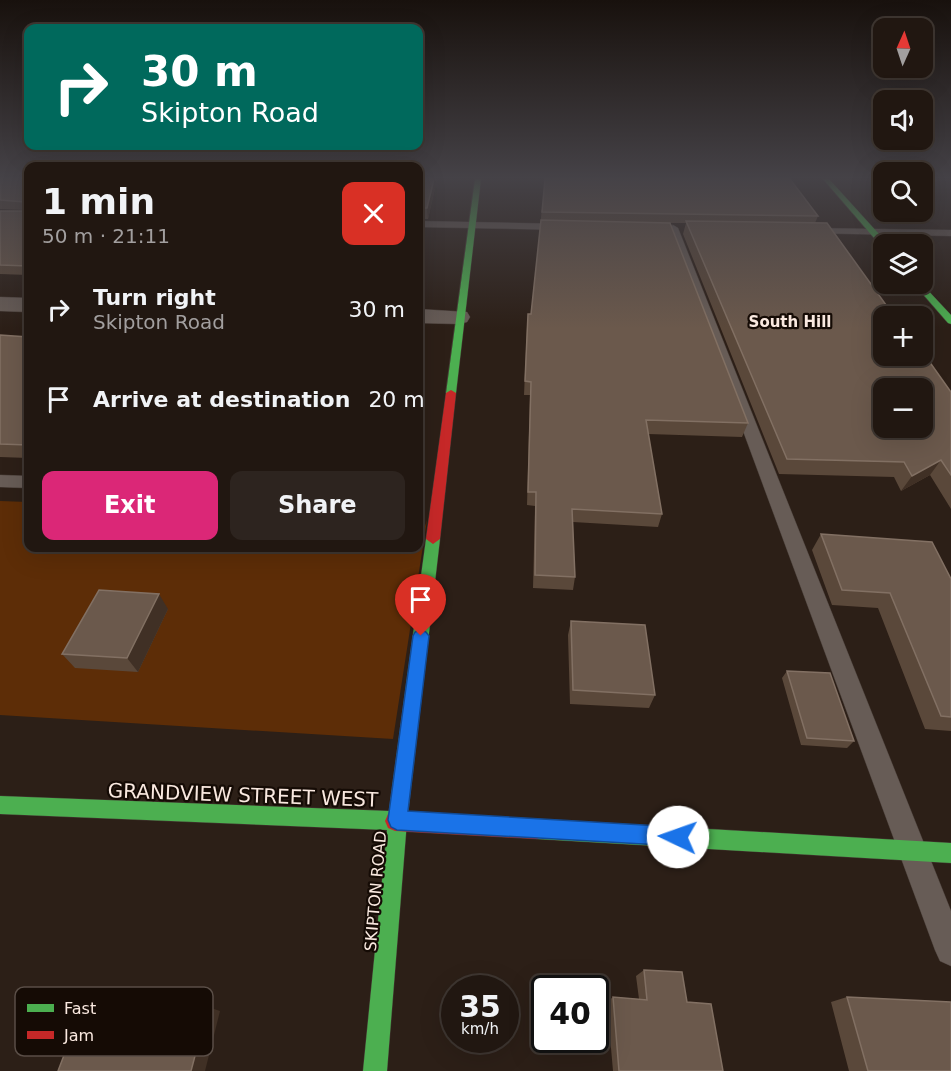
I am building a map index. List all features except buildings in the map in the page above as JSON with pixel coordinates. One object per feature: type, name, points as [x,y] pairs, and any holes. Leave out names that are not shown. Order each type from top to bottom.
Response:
[{"type":"street","name":"SKIPTON ROAD","points":[[375,1071],[397,820],[439,498],[471,229]]},
{"type":"street","points":[[870,229],[873,232]]},
{"type":"street","points":[[927,294],[951,321]]},
{"type":"street","points":[[0,304],[24,304]]},
{"type":"street","points":[[423,316],[459,317]]},
{"type":"street","name":"GRANDVIEW STREET WEST","points":[[0,805],[397,820],[951,853]]},
{"type":"lane","points":[[673,229],[951,950]]},
{"type":"lane","points":[[791,230],[951,233]]},
{"type":"lane","points":[[0,481],[24,482]]},
{"type":"lane","points":[[423,498],[439,498]]},
{"type":"shaded area","points":[[0,501],[24,502],[24,552],[422,552],[393,739],[0,715]]},
{"type":"shaded area","points":[[427,520],[423,546],[423,532]]},
{"type":"traffic: fast","points":[[451,393],[472,229]]},
{"type":"traffic: fast","points":[[871,229],[875,234]]},
{"type":"traffic: fast","points":[[927,294],[951,321]]},
{"type":"traffic: fast","points":[[375,1071],[397,821],[433,539]]},
{"type":"traffic: fast","points":[[0,805],[395,821]]},
{"type":"traffic: fast","points":[[537,829],[951,853]]},
{"type":"traffic: jam","points":[[433,539],[451,393]]},
{"type":"traffic: jam","points":[[395,821],[537,829]]},
{"type":"district","name":"South Hill","points":[[790,322]]},
{"type":"route","points":[[421,636],[397,820],[678,837]]}]
